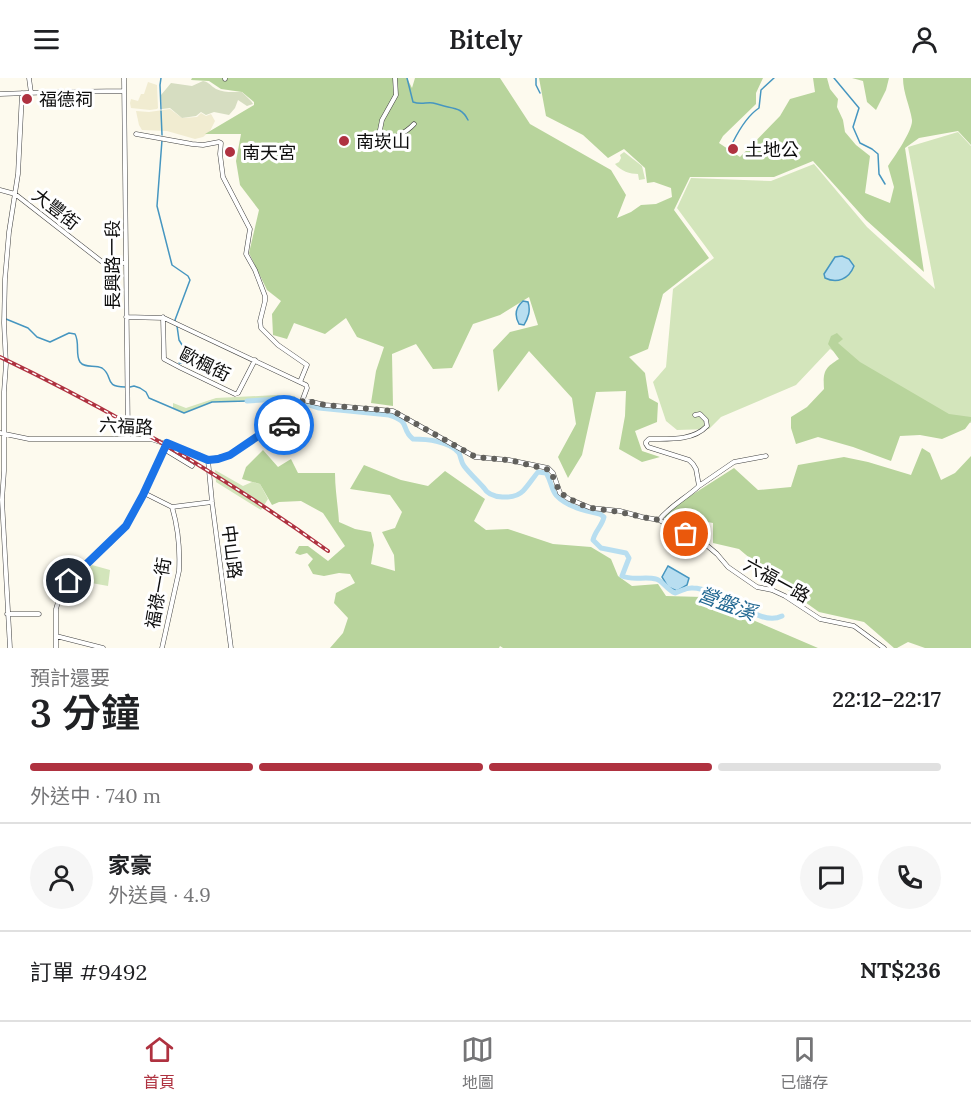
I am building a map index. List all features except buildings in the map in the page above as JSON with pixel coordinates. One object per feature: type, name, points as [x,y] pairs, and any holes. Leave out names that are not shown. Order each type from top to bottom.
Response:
[{"type":"street","points":[[30,78],[31,93]]},
{"type":"street","name":"長興路一段","points":[[124,78],[128,438]]},
{"type":"street","points":[[395,78],[396,95],[382,120],[378,140],[379,142],[385,141],[401,134],[414,124]]},
{"type":"street","points":[[0,94],[124,91]]},
{"type":"street","points":[[10,648],[2,500],[4,471],[2,433],[6,364],[4,313],[6,260],[20,157],[22,93]]},
{"type":"street","points":[[136,134],[192,144],[203,145],[219,141],[221,143],[223,177],[250,229],[246,254],[265,296],[260,321],[261,328],[278,345],[308,365],[300,382]]},
{"type":"street","name":"大豐街","points":[[0,190],[15,194],[103,262],[125,263]]},
{"type":"street","points":[[126,317],[163,317],[299,381],[308,388],[293,422],[261,434],[230,455],[208,460]]},
{"type":"street","name":"歐楓街","points":[[163,317],[164,359],[235,394],[238,393],[255,360]]},
{"type":"street","name":"六福一路","points":[[303,400],[325,405],[393,411],[476,457],[509,460],[550,470],[560,493],[579,504],[659,520],[704,543],[728,567],[756,587],[772,590],[785,596],[820,619],[854,626],[884,648]]},
{"type":"street","points":[[695,415],[700,414],[706,420],[707,426],[702,431],[682,438],[649,439],[646,444],[648,447],[688,460],[693,464],[699,486]]},
{"type":"street","name":"六福路","points":[[2,433],[29,439],[151,439],[208,460]]},
{"type":"street","points":[[56,648],[56,609],[61,592],[72,578],[126,526],[167,443]]},
{"type":"street","points":[[164,449],[192,466]]},
{"type":"street","points":[[659,520],[667,509],[734,462],[766,456]]},
{"type":"street","name":"中山路","points":[[208,460],[231,648]]},
{"type":"street","points":[[144,493],[172,507],[212,502]]},
{"type":"street","name":"福祿一街","points":[[162,648],[179,571],[172,507]]},
{"type":"street","points":[[7,615],[39,614]]},
{"type":"street","points":[[56,636],[103,648]]},
{"type":"shaded area","points":[[148,82],[157,85],[158,108],[150,110],[131,108],[131,99],[138,101],[141,94],[144,94]]},
{"type":"shaded area","points":[[170,109],[182,118],[197,117],[201,113],[206,116],[211,114],[215,121],[210,131],[203,137],[195,139],[167,131],[142,130],[136,111]]},
{"type":"green space","points":[[192,78],[407,78],[412,88],[415,78],[500,78],[530,124],[611,170],[626,195],[617,218],[641,205],[656,204],[672,197],[671,188],[654,182],[647,183],[645,168],[624,149],[608,158],[583,135],[546,116],[539,78],[763,78],[756,93],[756,104],[723,136],[719,143],[740,157],[780,116],[790,99],[815,92],[813,78],[827,78],[830,89],[838,99],[837,107],[845,132],[870,156],[865,193],[890,203],[894,187],[888,166],[912,124],[903,78],[971,78],[971,145],[958,131],[919,138],[905,148],[924,272],[866,220],[813,161],[774,177],[690,177],[674,210],[709,258],[663,294],[648,349],[629,357],[645,373],[649,398],[658,403],[657,422],[635,431],[642,451],[660,457],[642,462],[619,449],[625,416],[626,391],[596,392],[582,455],[568,478],[558,457],[576,424],[572,398],[529,351],[498,392],[493,350],[510,332],[538,325],[529,297],[500,315],[473,324],[452,368],[433,369],[416,344],[392,354],[393,406],[371,403],[376,371],[384,347],[357,337],[346,318],[325,334],[294,323],[287,339],[273,335],[272,314],[281,301],[267,290],[249,253],[259,210],[240,185],[236,161],[241,134],[205,134],[254,105],[254,102],[242,92],[221,89],[209,81],[191,80]]},
{"type":"green space","points":[[852,78],[889,78],[876,110],[867,102],[863,81]]},
{"type":"green space","points":[[203,81],[219,90],[242,92],[253,104],[247,106],[238,100],[229,115],[214,112],[206,115],[201,112],[196,116],[182,118],[170,108],[162,109],[161,95],[171,83],[192,86]]},
{"type":"green space","points":[[958,132],[971,146],[971,423],[936,413],[830,349],[796,385],[721,417],[709,429],[677,430],[666,421],[653,382],[666,367],[673,289],[714,258],[677,208],[691,178],[771,181],[814,164],[867,227],[935,289],[908,147]]},
{"type":"green space","points":[[624,152],[642,166],[645,179],[639,180],[638,174],[626,172],[615,164],[619,162],[620,155]]},
{"type":"green space","points":[[837,333],[843,339],[838,343],[860,362],[949,414],[971,417],[971,421],[965,429],[942,439],[920,435],[900,436],[891,461],[818,437],[796,444],[791,428],[791,417],[807,407],[824,389],[826,371],[839,359],[828,344],[831,336]]},
{"type":"green space","points":[[295,396],[295,400],[212,402],[184,413],[173,408],[173,403],[186,408],[216,398]]},
{"type":"green space","points":[[922,448],[930,453],[941,480],[955,473],[971,456],[971,648],[925,648],[908,642],[894,648],[864,622],[819,612],[788,590],[739,549],[713,543],[713,523],[673,516],[669,521],[664,517],[673,507],[734,468],[758,490],[791,487],[798,465],[844,457],[911,475]]},
{"type":"green space","points":[[263,450],[278,467],[291,459],[298,473],[335,473],[339,522],[355,529],[371,532],[374,545],[371,564],[395,571],[394,555],[382,532],[395,528],[402,512],[390,495],[350,489],[364,465],[401,480],[428,486],[445,471],[485,499],[474,521],[486,530],[508,529],[553,544],[591,547],[611,559],[618,576],[632,586],[658,584],[666,596],[703,597],[818,648],[503,648],[500,646],[499,648],[330,648],[343,633],[348,618],[334,603],[336,593],[355,583],[350,574],[339,573],[324,576],[313,574],[308,565],[313,559],[307,553],[300,555],[295,553],[299,546],[308,546],[328,561],[345,546],[323,513],[301,501],[279,502],[272,505],[260,484],[242,479],[246,467]]},
{"type":"green space","points":[[215,470],[243,486],[252,482],[260,484],[268,499],[261,510],[216,482]]},
{"type":"green space","points":[[92,565],[110,570],[108,586],[75,580]]},
{"type":"water","points":[[842,256],[849,259],[854,266],[849,274],[838,280],[825,278],[824,274],[835,257]]},
{"type":"water","points":[[523,301],[528,302],[529,308],[524,325],[519,324],[516,318],[518,306]]},
{"type":"water","points":[[668,566],[689,578],[687,585],[677,591],[668,587],[662,577]]},
{"type":"waterway","points":[[161,78],[161,109]]},
{"type":"waterway","points":[[407,78],[413,102],[433,103],[457,109],[468,120]]},
{"type":"waterway","points":[[536,78],[536,85],[540,93]]},
{"type":"waterway","points":[[733,142],[747,119],[759,108],[761,90],[774,78]]},
{"type":"waterway","points":[[834,78],[859,108],[853,127],[860,143],[878,154],[879,174],[885,184]]},
{"type":"waterway","points":[[161,111],[162,135]]},
{"type":"waterway","points":[[162,140],[157,206],[172,265],[190,280],[175,320],[179,340],[189,356],[179,363]]},
{"type":"waterway","name":"營盤溪","points":[[6,319],[28,328],[37,337],[50,342],[69,333],[75,334],[80,362],[102,368],[108,374],[111,383],[118,387],[125,387]]},
{"type":"waterway","name":"營盤溪","points":[[130,387],[140,388],[149,398],[184,413],[212,402],[247,401]]},
{"type":"waterway","name":"營盤溪","points":[[247,401],[294,400],[319,408],[389,415],[401,420],[413,439],[437,442],[455,449],[469,472],[487,492],[497,496],[508,497],[519,494],[538,472],[546,473],[554,493],[560,499],[604,517],[593,540],[601,548],[626,553],[629,558],[622,576],[656,579],[675,593],[688,588],[702,589],[763,617],[782,616]]},
{"type":"railway","points":[[0,357],[85,400],[168,447],[249,497],[328,551]]},
{"type":"way so far","points":[[284,425],[295,420],[303,400],[325,405],[393,411],[476,457],[509,460],[548,468],[553,473],[560,493],[579,504],[659,520],[686,534]]},
{"type":"place","name":"福德祠","points":[[27,99]]},
{"type":"place","name":"南崁山","points":[[344,141]]},
{"type":"place","name":"土地公","points":[[733,149]]},
{"type":"place","name":"南天宮","points":[[230,152]]},
{"type":"route","points":[[69,581],[126,526],[167,443],[208,460],[218,459],[230,455],[261,434],[284,425]]}]
